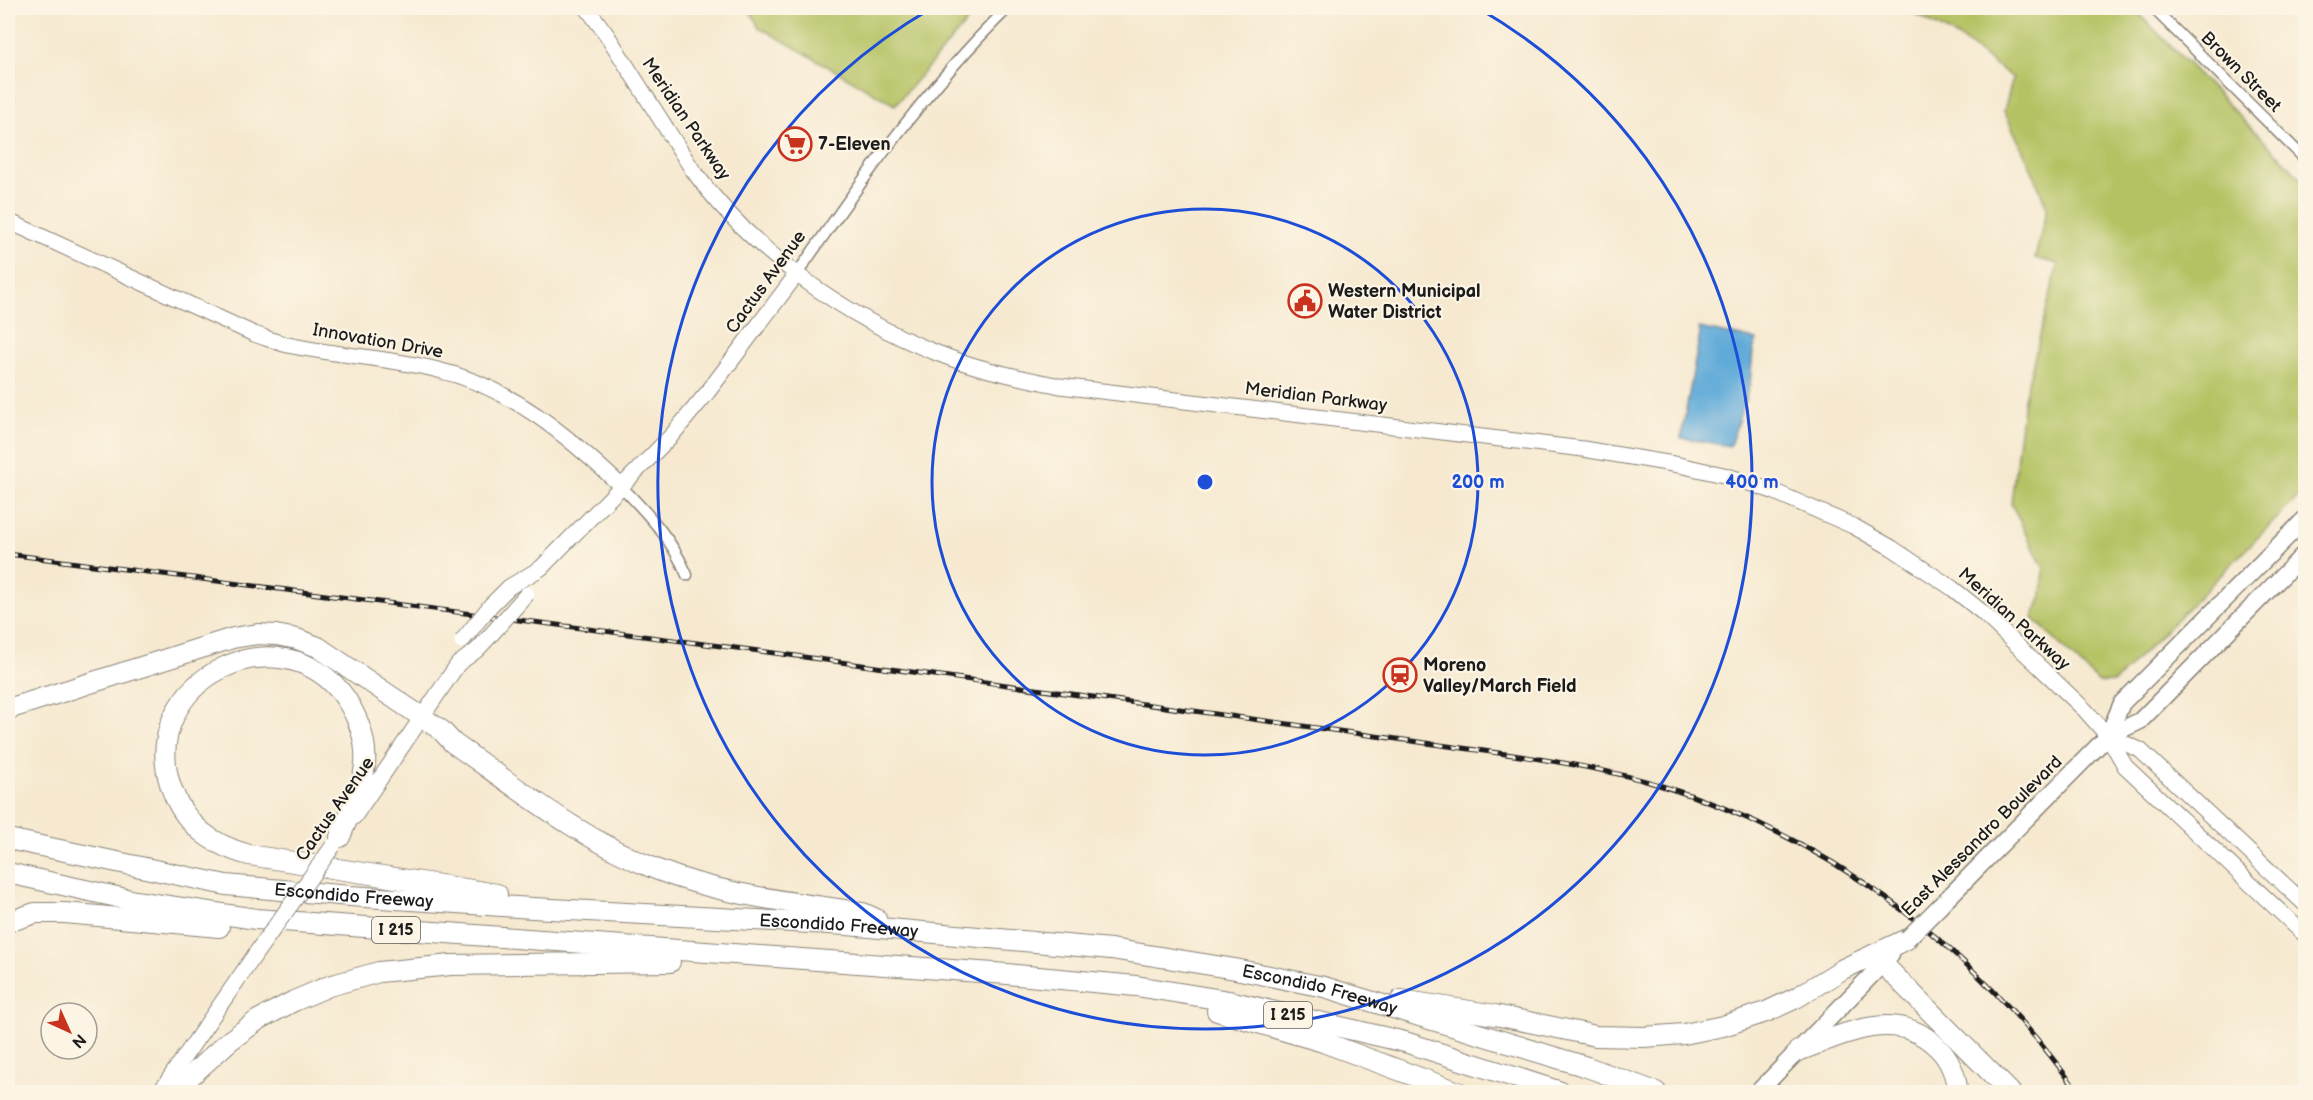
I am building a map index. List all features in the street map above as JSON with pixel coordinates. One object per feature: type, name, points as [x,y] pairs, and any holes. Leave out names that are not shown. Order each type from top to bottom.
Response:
[{"type":"highway","points":[[8,709],[233,638],[258,634],[297,639],[318,647],[441,730],[453,743],[568,823],[637,861],[724,891],[863,913],[894,928]]},
{"type":"highway","points":[[337,841],[357,794],[365,763],[363,737],[359,724],[343,694],[317,672],[288,660],[271,657],[255,658],[226,665],[195,686],[182,702],[169,731],[167,771],[176,799],[184,814],[205,837],[219,845],[249,855],[463,889],[646,914]]},
{"type":"highway","name":"Escondido Freeway","points":[[8,839],[226,885],[350,896],[894,928],[1111,949],[1235,969],[1324,987],[1587,1067],[1656,1092]]},
{"type":"highway","name":"Escondido Freeway","points":[[8,873],[135,901],[256,919],[1007,974],[1136,986],[1229,1001],[1405,1042],[1561,1092]]},
{"type":"highway","points":[[8,922],[28,915],[49,912],[226,927],[256,919]]},
{"type":"highway","points":[[1324,987],[1495,1015],[1596,1036],[1654,1037],[1723,1026],[1766,1012],[1796,998],[1843,969],[1907,939]]},
{"type":"highway","points":[[173,1092],[228,1042],[258,1020],[329,986],[379,972],[451,966],[788,959]]},
{"type":"highway","points":[[1877,970],[2010,1092]]},
{"type":"highway","points":[[1007,974],[1217,1011],[1323,1042],[1458,1092]]},
{"type":"highway","points":[[1797,1051],[1864,1028],[1893,1025],[1906,1028],[1929,1039],[1939,1048],[1953,1070],[1957,1092]]},
{"type":"main road","name":"Meridian Parkway","points":[[587,8],[607,34],[703,184],[756,242],[780,263],[862,317],[909,342],[966,363],[1060,386],[1583,449],[1679,465],[1728,476],[1818,509],[1892,548],[1952,588],[1982,612],[2085,710],[2108,736]]},
{"type":"main road","name":"Innovation Drive","points":[[8,221],[254,334],[291,346],[397,361],[440,370],[497,391],[566,435],[621,486]]},
{"type":"main road","name":"Cactus Avenue","points":[[458,664],[462,641],[484,613],[509,587],[541,568],[672,435],[707,393],[797,274]]},
{"type":"main road","name":"East Alessandro Boulevard","points":[[2108,736],[2122,704],[2306,518]]},
{"type":"main road","name":"East Alessandro Boulevard","points":[[1758,1092],[2108,736],[2140,721],[2306,552]]},
{"type":"main road","name":"Cactus Avenue","points":[[160,1092],[423,718],[458,664],[477,650],[527,594],[541,568]]},
{"type":"main road","points":[[2108,736],[2140,750],[2306,905]]},
{"type":"main road","points":[[2108,736],[2125,766],[2306,936]]},
{"type":"street","name":"Cactus Avenue","points":[[797,274],[900,130],[942,78],[1008,8]]},
{"type":"street","name":"Brown Street","points":[[2153,8],[2306,160]]},
{"type":"street","name":"Innovation Drive","points":[[621,486],[658,525],[672,544],[687,574]]},
{"type":"green space","points":[[748,8],[979,8],[895,105],[759,27]]},
{"type":"green space","points":[[1905,8],[2133,8],[2305,182],[2305,490],[2114,682],[2099,683],[2033,618],[2042,596],[2044,569],[2011,503],[2024,399],[2058,264],[2035,258],[2047,208],[2004,111],[2013,78],[1961,39]]},
{"type":"water","points":[[1699,328],[1757,340],[1753,350],[1750,384],[1730,446],[1681,438],[1700,334]]},
{"type":"railway","points":[[8,554],[782,654],[1513,755],[1638,779],[1720,806],[1780,834],[1838,866],[1892,903],[1944,944],[1992,989],[2037,1039],[2078,1092]]},
{"type":"place","name":"7-Eleven","points":[[795,144]]},
{"type":"place","name":"Western Municipal Water District","points":[[1305,301]]},
{"type":"place","name":"Moreno Valley/March Field","points":[[1400,675]]}]
